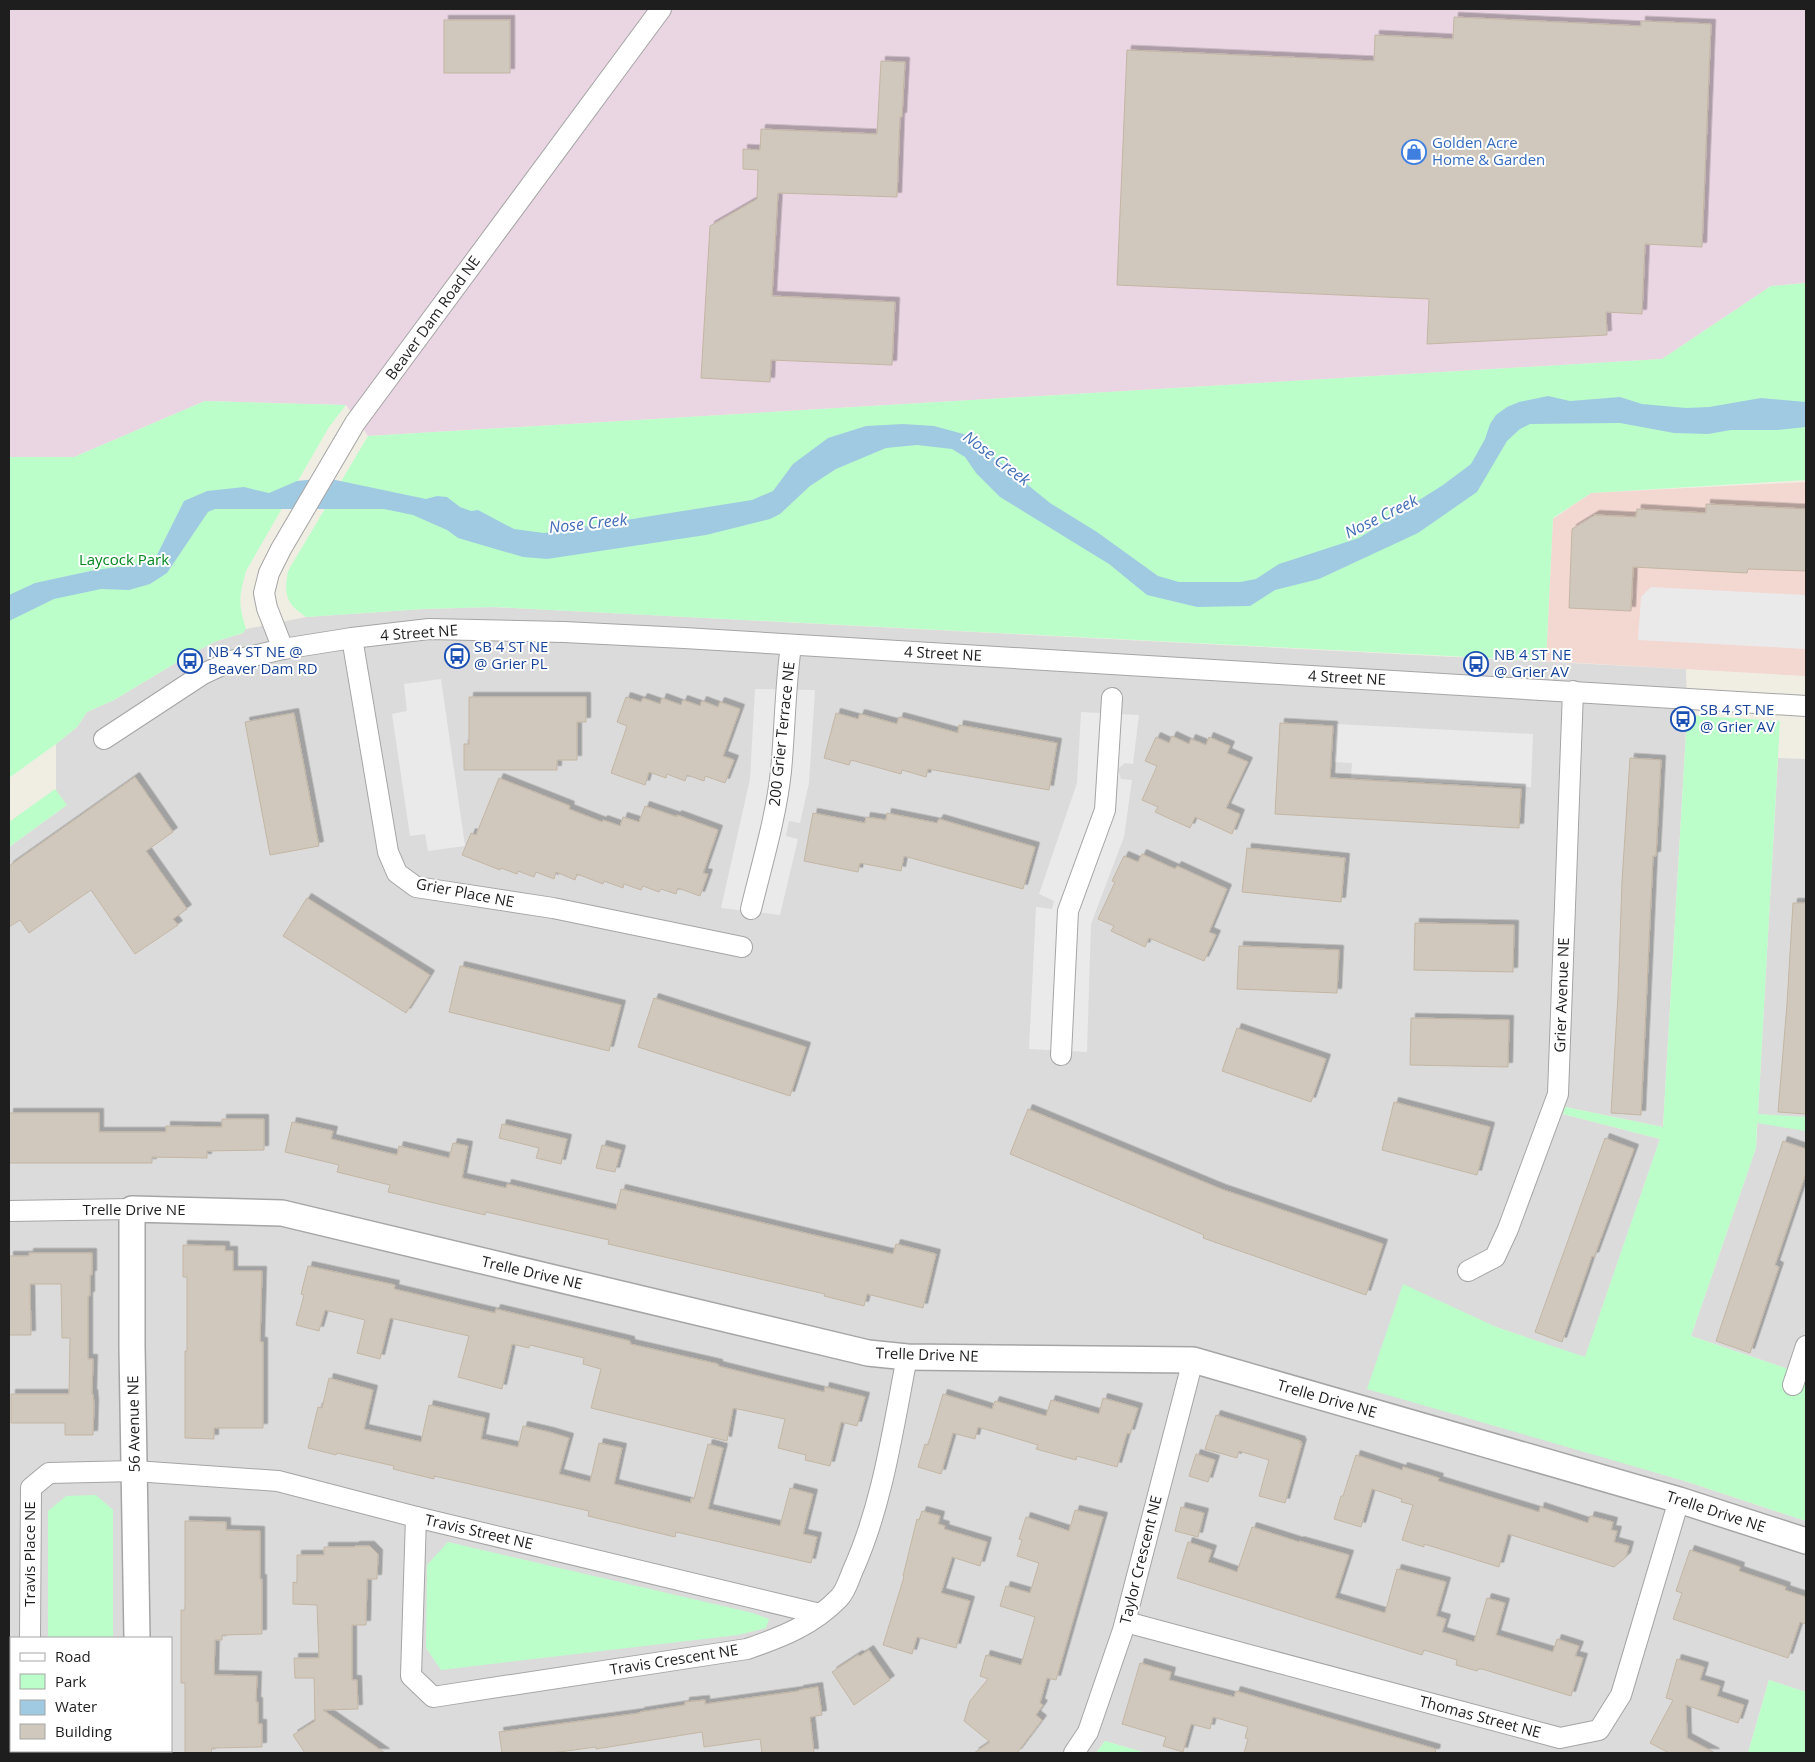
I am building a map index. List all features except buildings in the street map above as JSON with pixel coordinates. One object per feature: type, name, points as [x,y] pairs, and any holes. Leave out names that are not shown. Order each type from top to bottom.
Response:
[{"type":"street","name":"Beaver Dam Road NE","points":[[283,649],[266,608],[264,592],[269,573],[281,549],[355,424],[661,9]]},
{"type":"street","name":"4 Street NE","points":[[104,739],[203,674],[230,661],[283,649],[352,638],[429,630],[500,630],[684,638],[791,646],[1806,706]]},
{"type":"street","name":"Grier Place NE","points":[[352,638],[388,852],[396,873],[416,887],[553,908],[742,947]]},
{"type":"street","name":"200 Grier Terrace NE","points":[[750,909],[775,809],[781,772],[786,680],[791,646]]},
{"type":"street","name":"Grier Avenue NE","points":[[1468,1271],[1495,1257],[1508,1229],[1558,1094],[1573,691]]},
{"type":"street","points":[[1062,1055],[1068,911],[1105,810],[1112,698]]},
{"type":"street","name":"Trelle Drive NE","points":[[9,1211],[132,1209],[282,1212],[868,1353],[907,1357],[1193,1360],[1679,1500],[1806,1542]]},
{"type":"street","name":"56 Avenue NE","points":[[132,1209],[132,1347],[137,1637]]},
{"type":"street","points":[[1793,1385],[1806,1346]]},
{"type":"street","name":"Travis Crescent NE","points":[[416,1517],[411,1676],[433,1697],[747,1649],[789,1634],[820,1614],[841,1596],[858,1558],[882,1483],[907,1357]]},
{"type":"street","name":"Taylor Crescent NE","points":[[1074,1753],[1088,1732],[1126,1622],[1193,1360]]},
{"type":"street","name":"Travis Street NE","points":[[135,1471],[278,1481],[416,1517],[820,1614]]},
{"type":"street","name":"Travis Place NE","points":[[30,1637],[31,1488],[49,1473],[135,1471]]},
{"type":"street","name":"Thomas Street NE","points":[[1126,1622],[1560,1738],[1599,1730],[1621,1695],[1679,1500]]},
{"type":"shaded area","points":[[9,9],[1806,9],[1806,283],[1771,286],[1662,359],[368,436],[346,405],[205,401],[74,457],[9,457]]},
{"type":"shaded area","points":[[1806,482],[1806,676],[1546,661],[1553,519],[1591,493]]},
{"type":"shaded area","points":[[1651,587],[1806,595],[1806,649],[1638,640],[1641,597]]},
{"type":"shaded area","points":[[493,607],[1686,669],[1687,715],[1663,1127],[1565,1107],[1563,1114],[1660,1139],[1585,1358],[1496,1327],[1555,1442],[1688,1482],[1806,1521],[1806,1692],[1769,1680],[1748,1753],[1146,1753],[1105,1741],[1096,1753],[9,1753],[9,847],[67,805],[56,791],[56,744],[77,727],[87,712],[114,700],[214,642],[243,633],[246,629],[306,617],[424,609]]},
{"type":"shaded area","points":[[441,679],[465,846],[428,851],[425,834],[410,836],[392,714],[407,711],[404,684]]},
{"type":"shaded area","points":[[755,689],[815,690],[809,783],[800,823],[789,821],[786,836],[798,839],[780,915],[721,908],[750,779]]},
{"type":"shaded area","points":[[1081,712],[1139,715],[1133,764],[1125,763],[1118,769],[1121,779],[1132,780],[1124,837],[1091,924],[1087,1052],[1029,1049],[1036,907],[1052,909],[1054,901],[1039,894],[1077,783]]},
{"type":"shaded area","points":[[1336,724],[1533,734],[1531,787],[1351,778],[1352,763],[1334,762]]},
{"type":"shaded area","points":[[1778,758],[1806,759],[1806,1375],[1691,1336],[1756,1148]]},
{"type":"green space","points":[[1806,283],[1806,480],[1591,493],[1553,518],[1546,661],[493,607],[424,609],[306,617],[290,602],[286,592],[288,571],[368,436],[1662,359],[1771,286]]},
{"type":"green space","name":"Laycock Park","points":[[205,401],[346,405],[329,427],[246,571],[240,600],[246,629],[243,633],[214,642],[114,700],[87,712],[77,727],[9,778],[9,457],[74,457]]},
{"type":"green space","points":[[1687,715],[1780,721],[1758,1114],[1806,1117],[1806,1131],[1757,1123],[1756,1148],[1691,1336],[1806,1375],[1806,1521],[1688,1482],[1367,1389],[1403,1284],[1496,1327],[1585,1357],[1660,1139],[1563,1114],[1565,1107],[1663,1127]]},
{"type":"green space","points":[[55,789],[67,805],[9,847],[9,822]]},
{"type":"green space","points":[[96,1495],[113,1510],[113,1637],[48,1637],[48,1511],[66,1496]]},
{"type":"green space","points":[[448,1542],[753,1613],[769,1619],[766,1628],[738,1635],[441,1670],[426,1648],[427,1565]]},
{"type":"green space","points":[[1769,1680],[1806,1692],[1806,1753],[1748,1753]]},
{"type":"green space","points":[[1105,1741],[1146,1753],[1096,1753]]},
{"type":"water","points":[[1548,396],[1570,401],[1620,397],[1642,404],[1686,408],[1709,407],[1761,398],[1806,402],[1806,427],[1778,430],[1731,430],[1708,434],[1674,433],[1620,423],[1530,424],[1520,429],[1507,441],[1477,492],[1418,533],[1319,579],[1275,590],[1250,606],[1197,607],[1147,595],[1109,564],[1000,497],[976,473],[965,457],[952,449],[917,445],[886,448],[836,469],[810,486],[780,514],[770,519],[706,535],[547,559],[523,557],[458,538],[447,530],[413,515],[384,509],[215,509],[208,512],[167,573],[150,584],[129,590],[101,589],[54,599],[9,621],[9,595],[35,583],[95,570],[140,564],[156,557],[184,501],[207,491],[244,487],[269,493],[297,481],[326,478],[426,499],[437,496],[447,497],[460,507],[471,511],[478,510],[514,529],[544,533],[752,500],[773,491],[793,464],[828,438],[866,426],[903,424],[934,426],[967,435],[1050,503],[1097,532],[1158,576],[1179,582],[1240,582],[1256,579],[1279,564],[1359,538],[1443,485],[1471,464],[1496,415],[1507,407],[1519,402]]},
{"type":"place","name":"Golden Acre Home & Garden","points":[[1414,152]]},
{"type":"place","name":"SB 4 ST NE @ Grier PL","points":[[457,656]]},
{"type":"place","name":"NB 4 ST NE @ Beaver Dam RD","points":[[190,661]]},
{"type":"place","name":"NB 4 ST NE @ Grier AV","points":[[1476,664]]},
{"type":"place","name":"SB 4 ST NE @ Grier AV","points":[[1683,719]]},
{"type":"water label","name":"Nose Creek","points":[[997,458]]},
{"type":"water label","name":"Nose Creek","points":[[1381,516]]},
{"type":"water label","name":"Nose Creek","points":[[588,523]]}]
